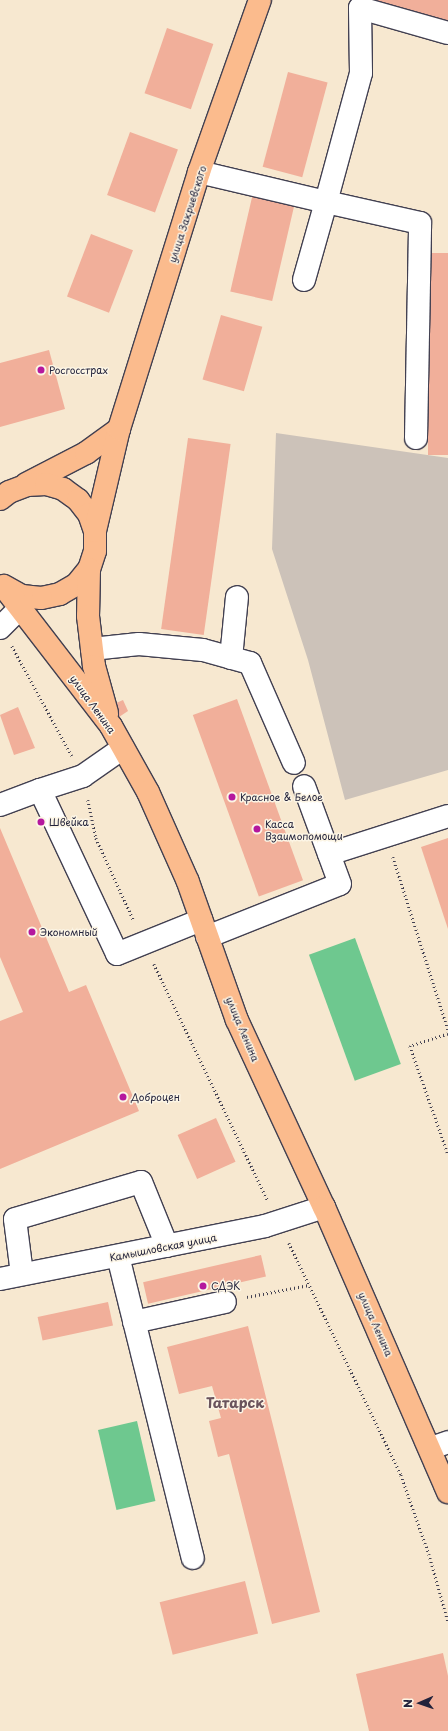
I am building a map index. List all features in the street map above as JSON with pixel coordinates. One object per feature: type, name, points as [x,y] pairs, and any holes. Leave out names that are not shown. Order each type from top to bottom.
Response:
[{"type":"main road","name":"улица Закриевского","points":[[95,531],[119,429],[199,172],[260,0]]},
{"type":"main road","points":[[0,482],[27,485],[58,466],[86,453],[119,429]]},
{"type":"main road","name":"улица Ленина","points":[[0,500],[9,492],[27,485],[46,484],[68,493],[78,500],[89,514],[95,531],[95,551],[89,569],[77,584],[60,594],[41,598],[22,596],[2,585]]},
{"type":"main road","points":[[89,569],[88,616],[94,666],[111,726]]},
{"type":"main road","name":"улица Ленина","points":[[2,585],[111,726],[148,792],[188,882],[237,1020],[324,1206],[439,1445],[448,1492]]},
{"type":"street","points":[[304,280],[361,73],[360,8],[448,33]]},
{"type":"street","points":[[199,172],[420,223],[416,438]]},
{"type":"street","points":[[231,658],[237,597]]},
{"type":"street","points":[[1,627],[20,608]]},
{"type":"street","points":[[92,648],[139,644],[203,650],[250,663],[294,762]]},
{"type":"street","points":[[0,805],[83,776],[123,748]]},
{"type":"street","points":[[40,790],[117,954],[144,944],[204,928],[340,884],[304,786]]},
{"type":"street","points":[[329,854],[448,816]]},
{"type":"street","points":[[22,1274],[15,1219],[141,1182],[167,1246]]},
{"type":"street","name":"Камышловская улица","points":[[0,1279],[167,1246],[278,1222],[324,1206]]},
{"type":"street","points":[[118,1256],[193,1558]]},
{"type":"street","points":[[134,1322],[225,1302]]},
{"type":"path","points":[[1,627],[29,682],[83,776],[96,838],[144,944],[401,1475],[429,1554],[448,1621]]},
{"type":"path","points":[[386,836],[448,1029]]},
{"type":"path","points":[[448,1034],[410,1046],[448,1154]]},
{"type":"path","points":[[225,1302],[309,1285]]},
{"type":"shaded area","points":[[276,433],[448,458],[448,770],[345,800],[308,660],[272,549]]},
{"type":"green space","points":[[355,938],[401,1064],[355,1081],[309,955]]},
{"type":"green space","points":[[137,1421],[155,1501],[116,1510],[98,1430]]},
{"type":"building","points":[[370,0],[448,0],[448,22]]},
{"type":"building","points":[[167,28],[213,44],[191,109],[145,93]]},
{"type":"building","points":[[288,72],[328,83],[302,177],[263,167]]},
{"type":"building","points":[[130,132],[178,149],[155,212],[107,195]]},
{"type":"building","points":[[253,193],[295,203],[272,301],[230,291]]},
{"type":"building","points":[[91,234],[133,250],[109,313],[67,297]]},
{"type":"building","points":[[428,253],[448,253],[448,455],[428,455]]},
{"type":"building","points":[[221,315],[262,327],[244,391],[203,379]]},
{"type":"building","points":[[49,350],[65,409],[0,427],[0,363]]},
{"type":"building","points":[[188,438],[231,444],[204,635],[161,629]]},
{"type":"building","points":[[237,699],[303,880],[259,896],[193,715]]},
{"type":"building","points":[[123,700],[128,711],[119,717],[114,704]]},
{"type":"building","points":[[18,707],[35,748],[14,755],[0,715]]},
{"type":"building","points":[[0,828],[69,992],[86,985],[139,1111],[0,1169],[0,1021],[23,1012],[0,957]]},
{"type":"building","points":[[448,838],[448,929],[421,847]]},
{"type":"building","points":[[216,1118],[236,1162],[197,1179],[178,1135]]},
{"type":"building","points":[[261,1255],[266,1276],[148,1304],[143,1282]]},
{"type":"building","points":[[108,1302],[113,1325],[43,1340],[38,1317]]},
{"type":"building","points":[[248,1326],[320,1612],[272,1624],[229,1454],[218,1457],[209,1421],[221,1418],[212,1386],[179,1394],[167,1347]]},
{"type":"building","points":[[245,1581],[258,1633],[173,1655],[160,1602]]},
{"type":"building","points":[[443,1653],[448,1676],[448,1731],[369,1731],[356,1674]]},
{"type":"place","name":"Росгосстрах","points":[[41,370]]},
{"type":"place","name":"Красное & Белое","points":[[232,797]]},
{"type":"place","name":"Швейка","points":[[41,822]]},
{"type":"place","name":"Касса Взаимопомощи","points":[[257,829]]},
{"type":"place","name":"Экономный","points":[[32,932]]},
{"type":"place","name":"Доброцен","points":[[123,1097]]},
{"type":"place","name":"СДЭК","points":[[203,1286]]},
{"type":"district","name":"Татарск","points":[[235,1403]]}]
